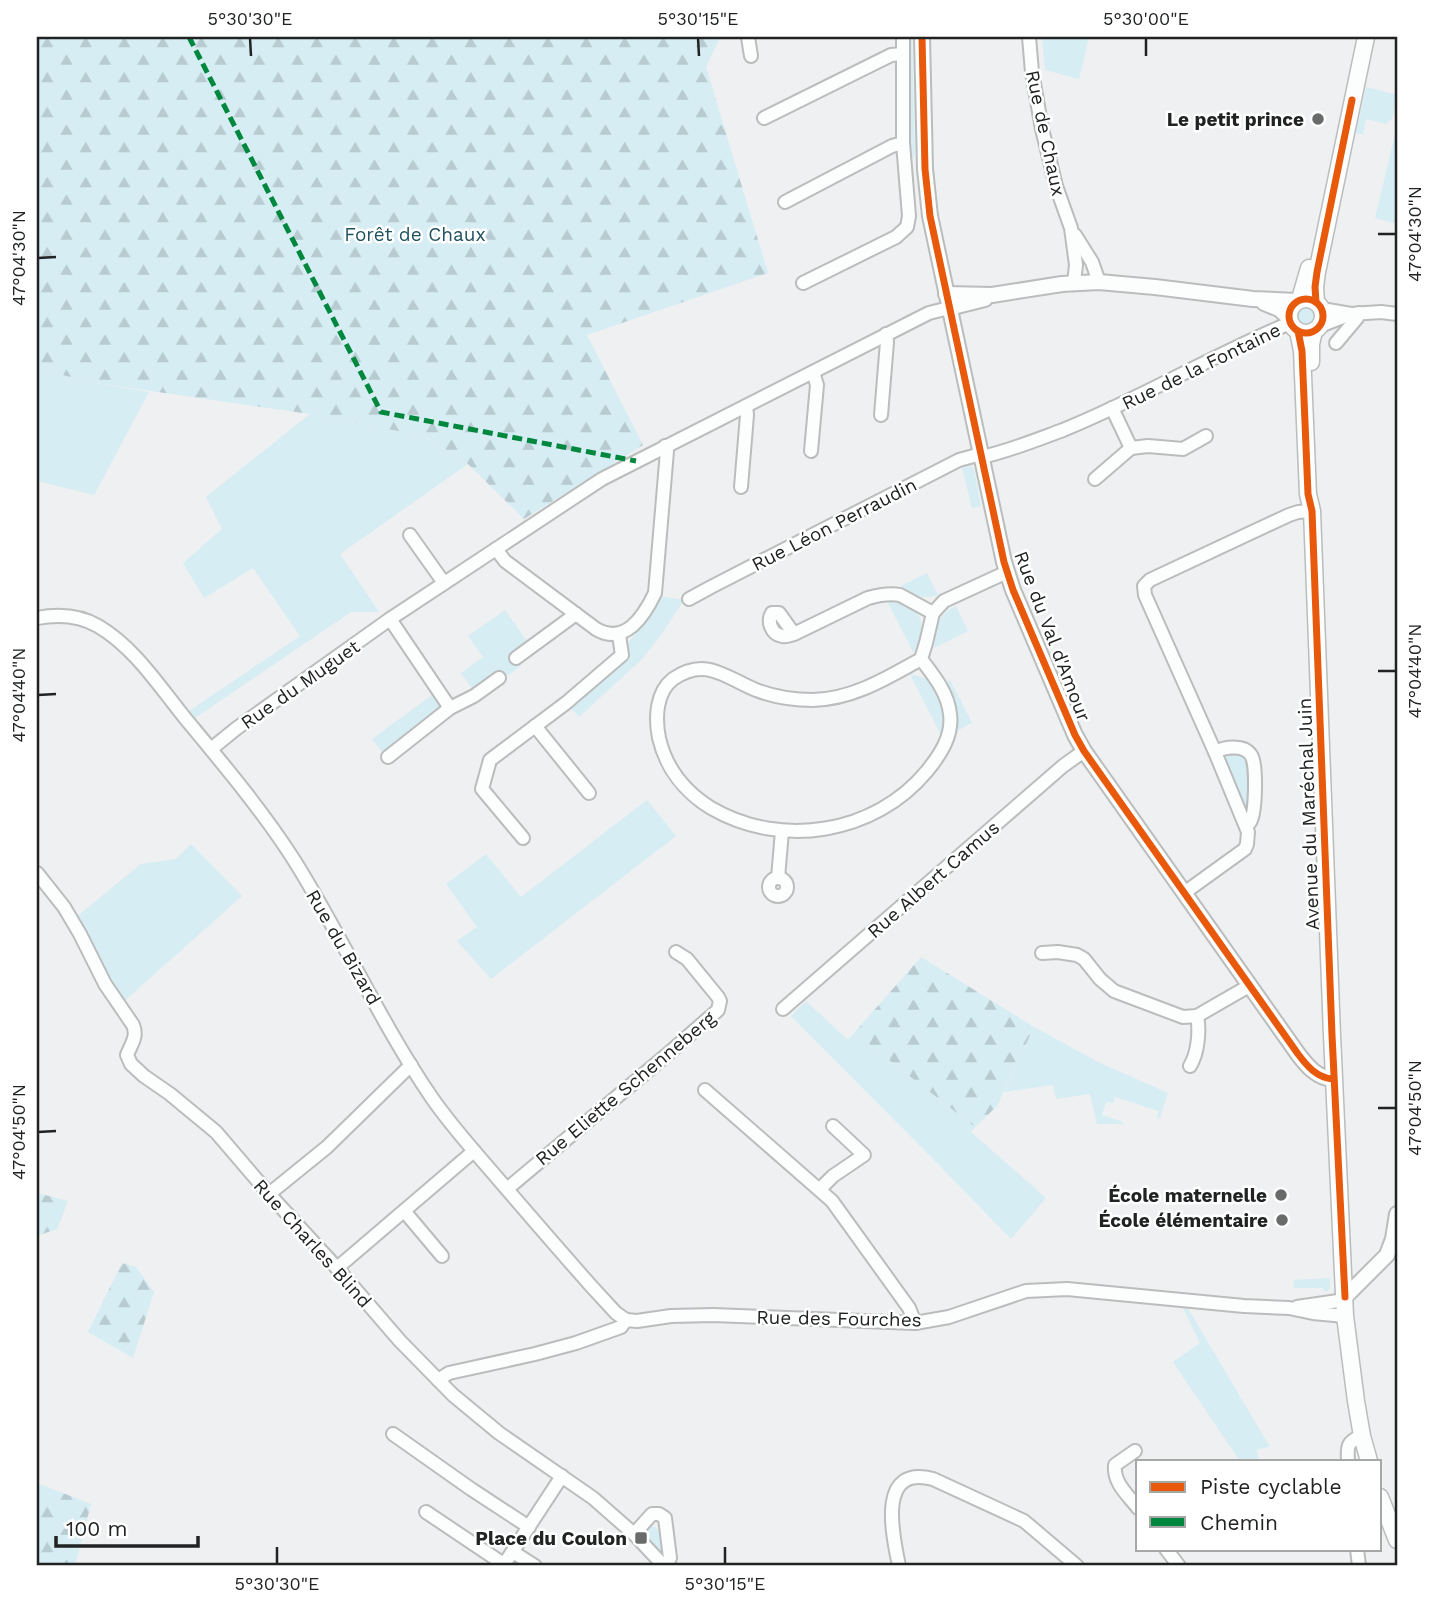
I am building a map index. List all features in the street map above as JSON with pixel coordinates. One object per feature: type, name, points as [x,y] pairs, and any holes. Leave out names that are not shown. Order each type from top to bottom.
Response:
[{"type":"main road","name":"Avenue du Maréchal Juin","points":[[1358,37],[1307,279],[1305,316],[1311,344],[1316,494],[1312,511],[1333,1079],[1345,1304],[1353,1382],[1368,1460]]},
{"type":"main road","name":"Avenue du Maréchal Juin","points":[[1305,316],[1317,272],[1366,37]]},
{"type":"main road","points":[[1382,1502],[1397,1540]]},
{"type":"street","points":[[748,37],[751,56]]},
{"type":"street","points":[[803,283],[903,232],[909,222],[903,143],[903,37]]},
{"type":"street","name":"Rue du Val d'Amour","points":[[922,37],[925,169],[932,227],[1007,572],[1074,735],[1084,751],[1306,1065],[1324,1078],[1333,1079]]},
{"type":"street","name":"Rue de Chaux","points":[[1029,37],[1042,129],[1070,228],[1076,265],[1074,283]]},
{"type":"street","points":[[764,118],[891,55],[903,54]]},
{"type":"street","points":[[785,202],[892,146],[903,143]]},
{"type":"street","points":[[905,169],[925,169]]},
{"type":"street","name":"Rue de Chaux","points":[[1070,228],[1092,262],[1099,282]]},
{"type":"street","points":[[948,301],[1074,283],[1099,282],[1253,299],[1305,316]]},
{"type":"street","name":"Rue du Muguet","points":[[211,749],[390,619],[603,479],[948,301]]},
{"type":"street","name":"Rue de la Fontaine","points":[[981,455],[996,454],[1041,438],[1112,408],[1305,316],[1381,312],[1397,314]]},
{"type":"street","points":[[1336,343],[1357,318],[1355,313]]},
{"type":"street","points":[[881,415],[886,334]]},
{"type":"street","points":[[811,451],[817,385],[813,372]]},
{"type":"street","points":[[741,487],[746,405]]},
{"type":"street","name":"Rue de la Fontaine","points":[[1112,408],[1131,448]]},
{"type":"street","points":[[1096,479],[1131,448],[1148,446],[1183,449],[1206,436]]},
{"type":"street","points":[[496,549],[505,561],[576,614],[605,634],[619,635],[632,626],[647,608],[654,593],[667,451],[665,446]]},
{"type":"street","name":"Rue Léon Perraudin","points":[[689,599],[959,460],[981,455]]},
{"type":"street","points":[[1184,893],[1245,849],[1248,838],[1246,826],[1145,595],[1144,586],[1150,580],[1289,515],[1312,511]]},
{"type":"street","points":[[410,535],[444,583]]},
{"type":"street","points":[[920,659],[940,685],[950,713],[950,730],[944,748],[912,787],[872,814],[833,827],[808,831],[756,827],[731,818],[702,802],[683,785],[663,752],[658,732],[659,700],[667,685],[681,675],[703,669],[714,670],[772,695],[793,699],[842,697],[874,685],[920,659],[933,613],[944,601],[1007,572]]},
{"type":"street","points":[[794,634],[868,598],[880,595],[900,595],[933,613]]},
{"type":"street","points":[[516,659],[576,614]]},
{"type":"street","name":"Rue du Bizard","points":[[37,618],[69,616],[97,625],[121,643],[146,670],[211,749],[293,859],[411,1065],[440,1110],[592,1287],[626,1320]]},
{"type":"street","points":[[390,619],[450,708]]},
{"type":"street","points":[[523,838],[482,789],[490,760],[566,703],[622,655],[619,635]]},
{"type":"street","points":[[388,757],[450,708],[474,696],[499,678]]},
{"type":"street","points":[[535,726],[589,793]]},
{"type":"street","points":[[1214,752],[1238,748],[1252,756],[1254,803],[1252,819],[1246,826]]},
{"type":"street","name":"Rue Albert Camus","points":[[783,1009],[1063,766],[1084,751]]},
{"type":"street","points":[[778,878],[782,831]]},
{"type":"street","name":"Rue Charles Blind","points":[[37,873],[69,915],[105,984],[134,1025],[135,1039],[127,1055],[131,1064],[211,1126],[400,1341],[459,1401],[593,1498],[665,1566]]},
{"type":"street","points":[[1042,953],[1069,952],[1077,955],[1114,991],[1174,1015],[1191,1018],[1249,986]]},
{"type":"street","name":"Rue Eliette Schenneberg","points":[[506,1189],[718,1010],[718,997],[687,959],[676,953]]},
{"type":"street","points":[[1190,1066],[1195,1058],[1197,1016]]},
{"type":"street","points":[[269,1194],[327,1147],[411,1065]]},
{"type":"street","points":[[705,1090],[832,1201],[909,1308],[915,1323]]},
{"type":"street","points":[[820,1189],[833,1176],[864,1155],[833,1126]]},
{"type":"street","points":[[337,1269],[474,1151]]},
{"type":"street","points":[[405,1212],[442,1256]]},
{"type":"street","points":[[1345,1304],[1387,1255],[1397,1214]]},
{"type":"street","name":"Rue des Fourches","points":[[438,1380],[449,1373],[588,1339],[621,1327],[626,1320],[637,1321],[671,1315],[915,1323],[949,1317],[1026,1291],[1051,1289],[1289,1308],[1313,1313],[1345,1304]]},
{"type":"street","points":[[393,1434],[529,1527]]},
{"type":"street","points":[[1348,1460],[1348,1446],[1354,1439],[1362,1436]]},
{"type":"street","points":[[1135,1451],[1115,1465],[1114,1472],[1116,1480],[1136,1505]]},
{"type":"street","points":[[426,1512],[504,1565],[562,1476]]},
{"type":"street","points":[[899,1566],[891,1514],[894,1497],[901,1484],[921,1477],[933,1479],[1024,1521],[1077,1566]]},
{"type":"street","points":[[634,1534],[652,1514],[665,1518],[670,1558],[665,1566]]},
{"type":"street","points":[[1167,1550],[1179,1566]]},
{"type":"street","points":[[513,1552],[535,1566]]},
{"type":"green space","name":"Forêt de Chaux","points":[[37,37],[720,37],[706,67],[768,273],[587,335],[643,445],[524,519],[468,464],[424,436],[310,414],[96,383],[37,369]]},
{"type":"green space","points":[[907,37],[912,37],[915,156],[912,159],[908,146]]},
{"type":"green space","points":[[1042,37],[1089,37],[1079,79],[1045,70]]},
{"type":"green space","points":[[1366,87],[1397,95],[1392,120],[1387,124],[1366,119],[1363,133],[1365,135],[1356,133]]},
{"type":"green space","points":[[1397,126],[1397,224],[1375,218]]},
{"type":"green space","points":[[1306,304],[1315,307],[1318,316],[1315,325],[1306,328],[1297,325],[1294,316],[1297,307]]},
{"type":"green space","points":[[37,369],[149,392],[94,495],[37,481]]},
{"type":"green space","points":[[310,414],[424,436],[468,464],[340,554],[379,612],[351,612],[195,718],[189,711],[300,636],[253,568],[204,598],[183,563],[222,529],[206,497]]},
{"type":"green space","points":[[971,466],[974,469],[981,506],[972,508],[962,468]]},
{"type":"green space","points":[[927,573],[938,595],[918,596],[901,586]]},
{"type":"green space","points":[[658,596],[684,600],[641,660],[579,717],[570,707],[627,659],[627,644],[652,614]]},
{"type":"green space","points":[[886,599],[911,606],[920,618],[920,639],[913,652]]},
{"type":"green space","points":[[956,606],[968,631],[934,648],[941,618]]},
{"type":"green space","points":[[505,610],[529,644],[514,655],[521,665],[501,681],[475,693],[461,673],[483,657],[468,636]]},
{"type":"green space","points":[[910,674],[927,679],[935,687],[946,712],[942,737]]},
{"type":"green space","points":[[950,680],[972,723],[955,732],[947,687]]},
{"type":"green space","points":[[435,693],[441,708],[384,754],[372,739]]},
{"type":"green space","points":[[1235,750],[1250,760],[1249,818],[1241,805],[1244,803],[1224,756],[1220,757],[1221,753]]},
{"type":"green space","points":[[647,800],[676,836],[491,979],[457,941],[477,927],[446,884],[486,854],[521,897]]},
{"type":"green space","points":[[191,844],[242,896],[122,1003],[74,919],[141,864],[176,859]]},
{"type":"green space","points":[[921,957],[1034,1027],[997,1106],[975,1127],[854,1033]]},
{"type":"green space","points":[[806,1001],[848,1040],[854,1033],[975,1127],[971,1132],[1046,1198],[1011,1239],[791,1016]]},
{"type":"green space","points":[[1034,1027],[1098,1062],[1168,1093],[1160,1118],[1157,1118],[1159,1111],[1115,1097],[1113,1103],[1106,1102],[1102,1115],[1123,1124],[1097,1124],[1090,1094],[1056,1099],[1053,1085],[1004,1092]]},
{"type":"green space","points":[[37,1193],[68,1201],[57,1229],[37,1236]]},
{"type":"green space","points":[[122,1263],[136,1267],[154,1292],[133,1358],[88,1332]]},
{"type":"green space","points":[[1330,1278],[1330,1288],[1326,1292],[1322,1288],[1294,1288],[1293,1280]]},
{"type":"green space","points":[[1187,1307],[1270,1447],[1257,1449],[1258,1460],[1239,1460],[1173,1362],[1200,1343],[1183,1308]]},
{"type":"green space","points":[[37,1483],[91,1504],[75,1566],[37,1566]]},
{"type":"green space","points":[[649,1526],[655,1527],[662,1534],[665,1555],[662,1559],[640,1534]]},
{"type":"marked path","points":[[189,37],[381,412],[636,461]]},
{"type":"cycle path","points":[[922,37],[925,169],[930,216],[1004,562],[1013,590],[1084,751],[1298,1054],[1317,1074],[1333,1079]]},
{"type":"cycle path","points":[[1316,302],[1317,272],[1352,100]]},
{"type":"cycle path","points":[[1306,299],[1318,304],[1323,316],[1318,328],[1306,333],[1294,328],[1289,316],[1294,304],[1306,299]]},
{"type":"cycle path","points":[[1298,331],[1302,351],[1308,494],[1312,511],[1345,1297]]},
{"type":"place","name":"Le petit prince","points":[[1318,119]]},
{"type":"place","name":"École maternelle","points":[[1281,1195]]},
{"type":"place","name":"École élémentaire","points":[[1282,1220]]},
{"type":"place","name":"Place du Coulon","points":[[641,1538]]}]
